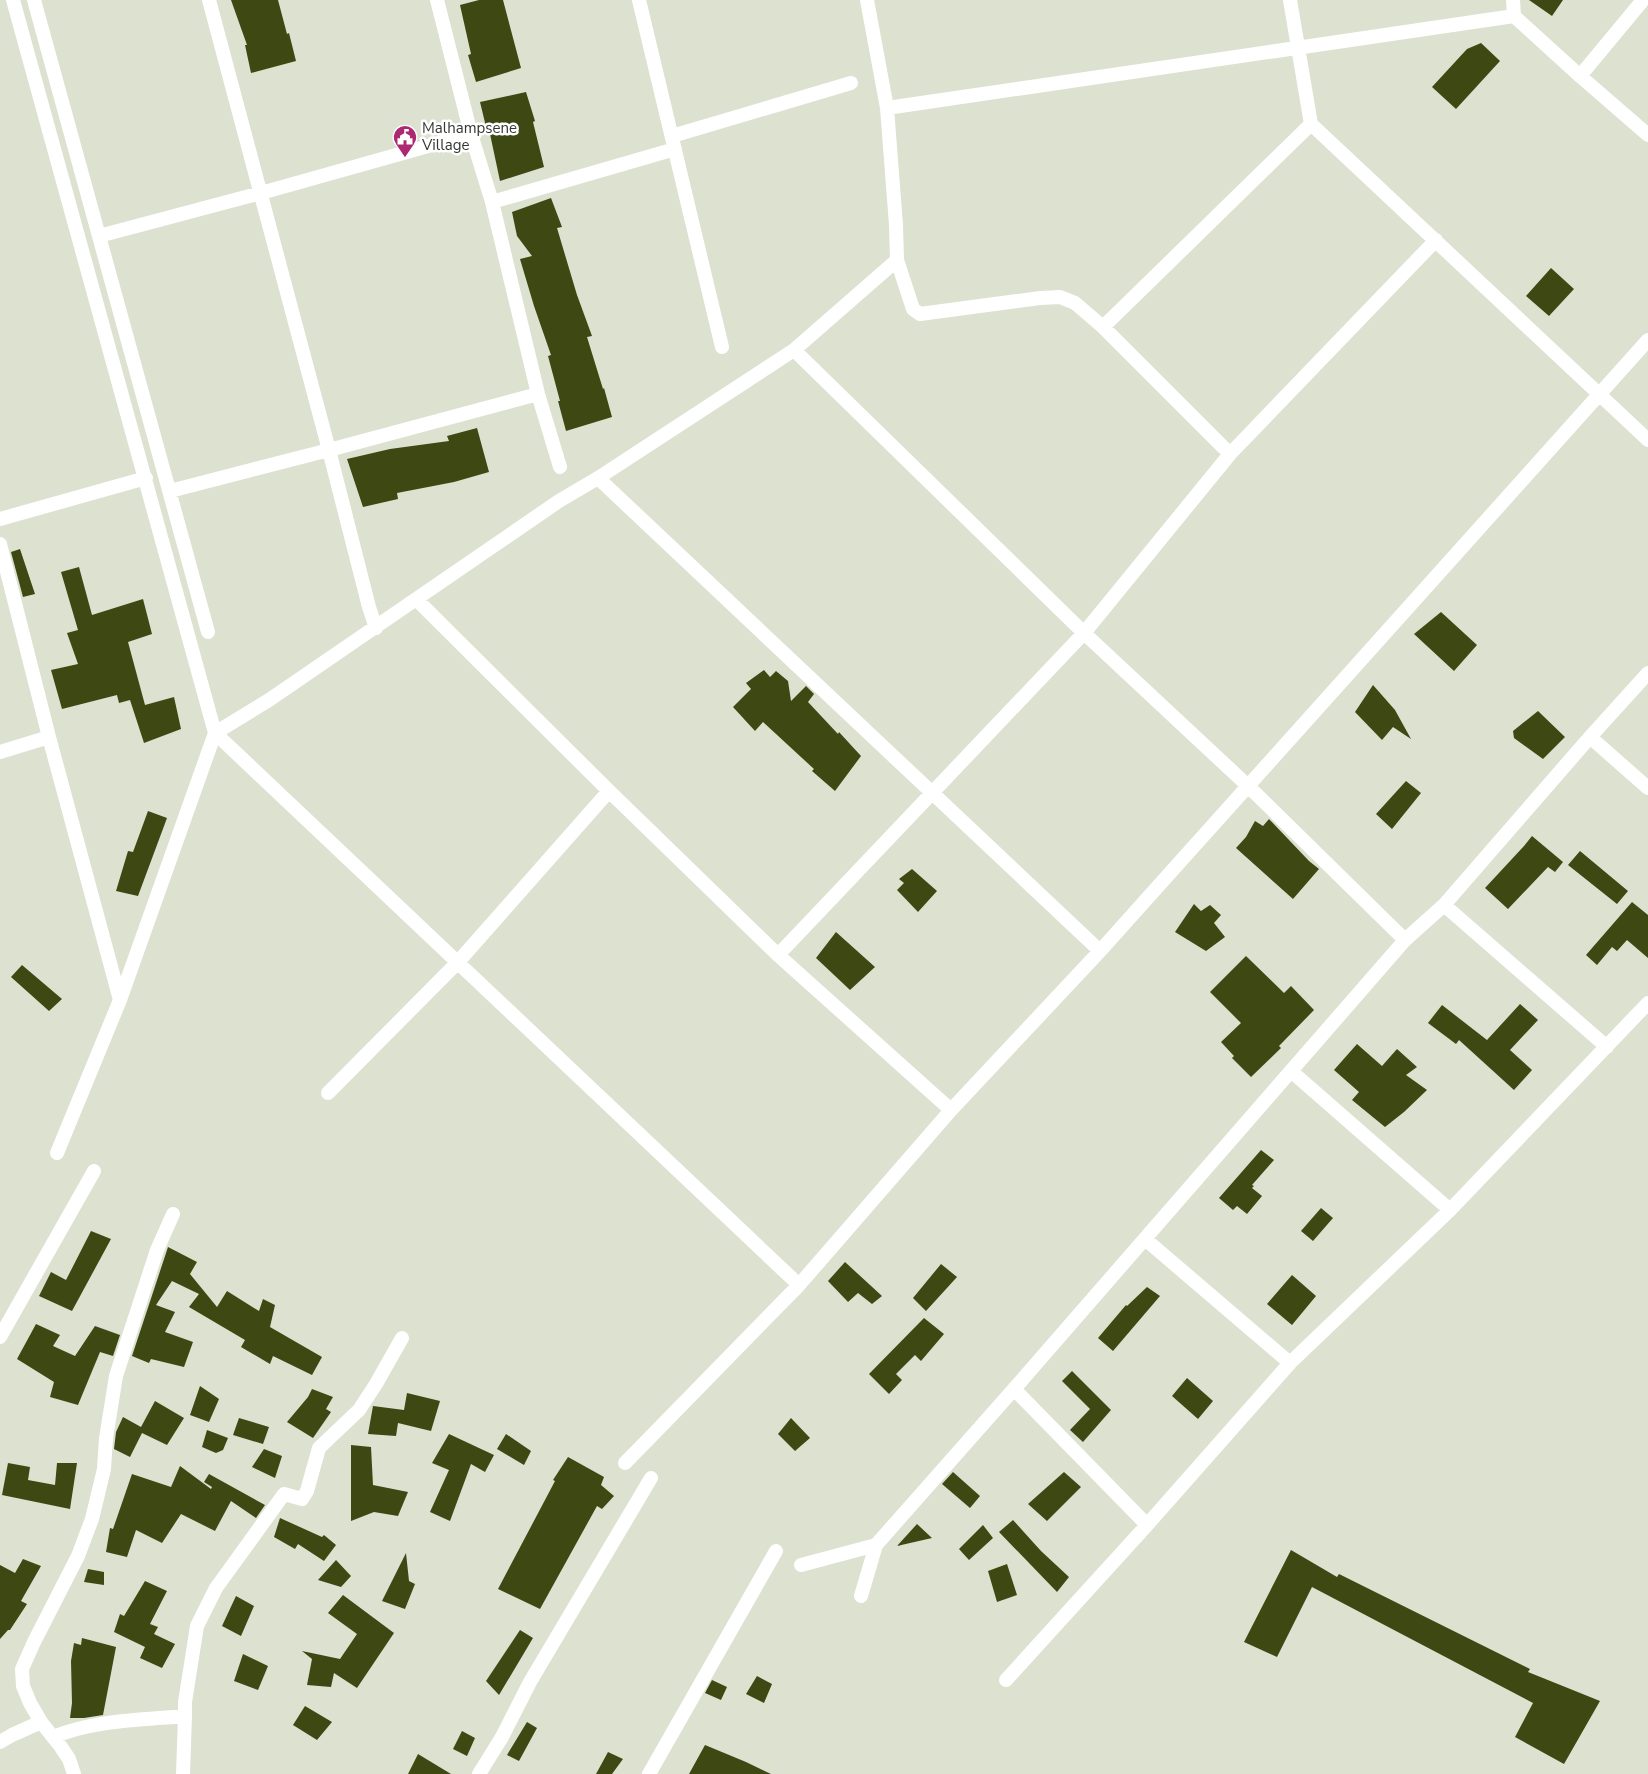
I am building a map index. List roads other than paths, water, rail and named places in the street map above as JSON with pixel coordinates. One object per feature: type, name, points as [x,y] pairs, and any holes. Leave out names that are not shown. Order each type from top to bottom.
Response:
[{"type":"street","points":[[13,0],[215,733],[799,1285]]},
{"type":"street","points":[[34,0],[208,632]]},
{"type":"street","points":[[209,0],[376,628]]},
{"type":"street","points":[[438,0],[471,134],[492,202],[538,394],[560,467]]},
{"type":"street","points":[[639,0],[722,347]]},
{"type":"street","points":[[867,0],[887,108],[897,260],[913,309],[920,314],[1060,297],[1075,303],[1103,327],[1230,454]]},
{"type":"street","points":[[1290,0],[1311,124],[1648,440]]},
{"type":"street","points":[[1513,0],[1514,16],[1648,135]]},
{"type":"street","points":[[1580,76],[1643,0]]},
{"type":"street","points":[[887,108],[1514,16]]},
{"type":"street","points":[[492,202],[851,83]]},
{"type":"street","points":[[1103,327],[1311,124]]},
{"type":"street","points":[[99,236],[471,134]]},
{"type":"street","points":[[778,955],[933,794],[1084,632],[1230,454],[1436,240]]},
{"type":"street","points":[[57,1153],[120,1000],[215,733],[269,700],[376,628],[559,501],[598,478],[794,350],[897,260]]},
{"type":"street","points":[[624,1462],[799,1285],[951,1110],[1100,951],[1648,340]]},
{"type":"street","points":[[794,350],[1084,632],[1248,786],[1405,940]]},
{"type":"street","points":[[170,491],[538,394]]},
{"type":"street","points":[[0,520],[146,478]]},
{"type":"street","points":[[598,478],[1100,951]]},
{"type":"street","points":[[0,544],[49,737],[120,1000]]},
{"type":"street","points":[[417,600],[609,791],[778,955],[951,1110]]},
{"type":"street","points":[[861,1596],[876,1545],[1405,940],[1444,905],[1648,673]]},
{"type":"street","points":[[0,752],[49,737]]},
{"type":"street","points":[[1590,737],[1648,788]]},
{"type":"street","points":[[328,1093],[458,962],[609,791]]},
{"type":"street","points":[[1444,905],[1606,1047]]},
{"type":"street","points":[[1006,1680],[1147,1526],[1290,1363],[1450,1210],[1648,1003]]},
{"type":"street","points":[[1291,1071],[1450,1210]]},
{"type":"street","points":[[0,1337],[94,1171]]},
{"type":"street","points":[[74,1774],[69,1760],[41,1722],[30,1703],[24,1686],[22,1669],[78,1556],[92,1519],[104,1469],[106,1438],[116,1376],[158,1250],[173,1214]]},
{"type":"street","points":[[1144,1239],[1290,1363]]},
{"type":"street","points":[[183,1774],[185,1702],[197,1626],[216,1588],[284,1494],[302,1499],[307,1490],[319,1448],[359,1410],[402,1338]]},
{"type":"street","points":[[1014,1389],[1147,1526]]},
{"type":"street","points":[[479,1774],[502,1737],[530,1682],[651,1478]]},
{"type":"street","points":[[801,1565],[876,1545]]},
{"type":"street","points":[[650,1774],[776,1551]]},
{"type":"street","points":[[53,1737],[69,1730],[120,1721],[185,1716]]},
{"type":"street","points":[[0,1742],[41,1722]]},
{"type":"place","name":"Malhampsene Village","points":[[405,158]]}]
